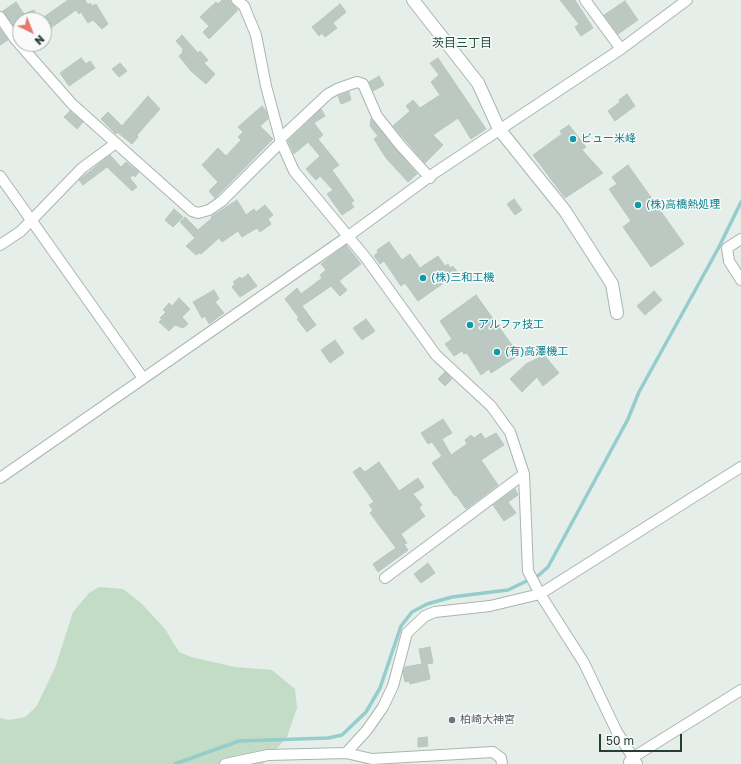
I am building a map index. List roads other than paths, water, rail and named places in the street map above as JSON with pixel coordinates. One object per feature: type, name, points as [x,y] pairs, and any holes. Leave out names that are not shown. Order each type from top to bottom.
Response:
[{"type":"street","points":[[237,0],[244,6],[256,35],[266,86],[281,140],[294,171],[347,237],[366,258],[436,355],[491,406],[510,432],[524,474],[528,571],[540,594],[584,663],[616,732],[633,762],[741,690]]},
{"type":"street","points":[[413,0],[478,83],[499,129],[565,211],[612,284],[617,313]]},
{"type":"street","points":[[585,0],[621,49]]},
{"type":"street","points":[[0,478],[347,237],[499,129],[621,49],[687,0]]},
{"type":"street","points":[[0,17],[15,39],[72,104],[192,211],[198,213],[209,210],[222,201],[328,94],[357,82],[363,84],[377,116],[400,145],[430,178]]},
{"type":"street","points":[[0,245],[32,220],[82,168],[116,143]]},
{"type":"street","points":[[0,176],[143,378]]},
{"type":"street","points":[[741,239],[727,248],[729,261],[741,280]]},
{"type":"street","points":[[346,753],[367,730],[383,708],[393,686],[407,633],[424,616],[435,612],[490,606],[540,594],[741,468]]},
{"type":"street","points":[[385,578],[524,474]]},
{"type":"street","points":[[225,764],[266,760],[324,759],[346,753],[372,759],[445,760],[493,752],[501,758],[502,764]]},
{"type":"waterway","points":[[175,764],[239,741],[328,738],[342,735],[366,712],[380,688],[401,626],[412,612],[427,604],[452,597],[508,590],[539,575],[548,567],[628,419],[639,392],[719,247],[741,202]]},
{"type":"place","name":"ビュー米峰","points":[[573,139]]},
{"type":"place","name":"(株)高橋熱処理","points":[[638,205]]},
{"type":"place","name":"(株)三和工機","points":[[423,278]]},
{"type":"place","name":"アルファ技工","points":[[470,325]]},
{"type":"place","name":"(有)高澤機工","points":[[497,352]]},
{"type":"place","name":"柏崎大神宮","points":[[452,720]]},
{"type":"district","name":"茨目三丁目","points":[[462,43]]}]
